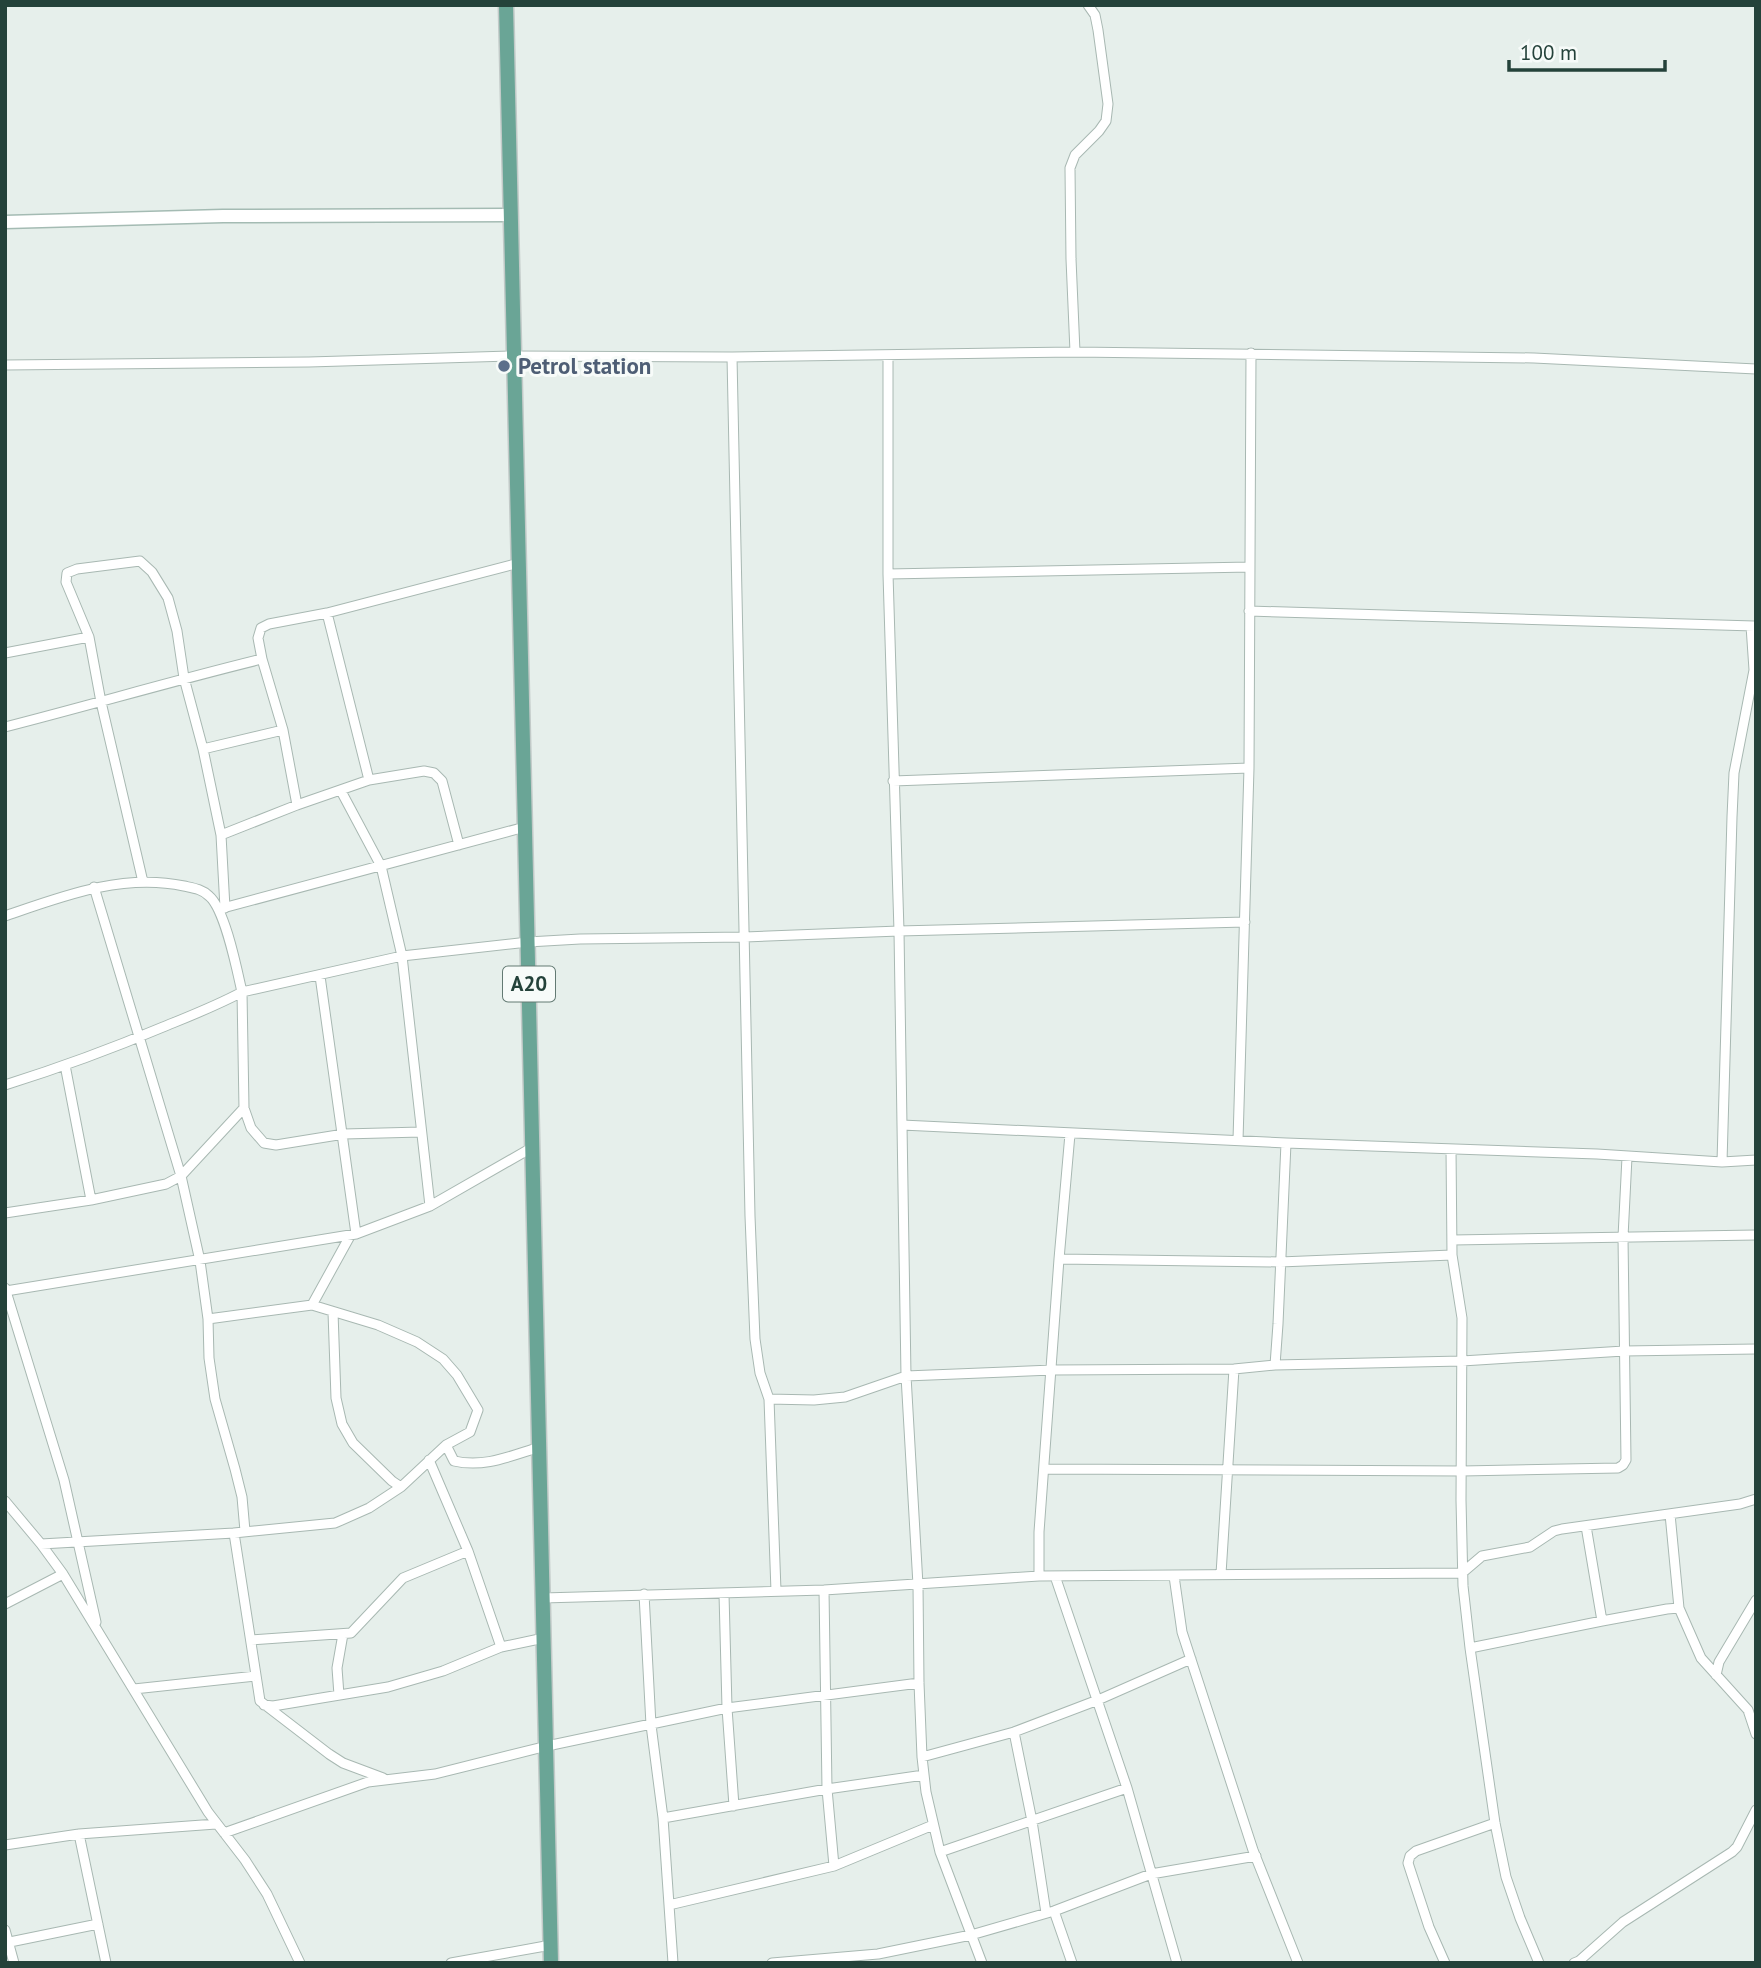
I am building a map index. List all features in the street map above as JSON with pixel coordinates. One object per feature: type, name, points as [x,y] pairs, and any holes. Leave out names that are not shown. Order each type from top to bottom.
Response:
[{"type":"main road","name":"A20","points":[[506,5],[551,1963]]},
{"type":"street","points":[[1075,352],[1070,168],[1075,155],[1106,121],[1108,104],[1095,15],[1088,5]]},
{"type":"street","points":[[5,222],[223,216],[510,215]]},
{"type":"street","points":[[5,365],[309,362],[514,356],[732,357],[1075,352],[1534,358],[1756,369]]},
{"type":"street","points":[[1238,1140],[1248,768],[1251,353]]},
{"type":"street","points":[[888,355],[888,574],[899,931],[906,1376],[918,1585],[922,1757],[926,1792],[940,1852],[982,1963]]},
{"type":"street","points":[[732,357],[750,1216],[755,1339],[769,1399],[776,1591]]},
{"type":"street","points":[[143,882],[89,637],[66,582],[67,573],[77,569],[140,561],[152,572],[168,598],[221,835],[222,908],[242,992],[244,1108],[251,1128],[264,1143],[276,1145],[344,1134],[421,1132]]},
{"type":"street","points":[[297,805],[283,730],[262,659],[258,632],[264,626],[327,614],[519,564]]},
{"type":"street","points":[[888,574],[1250,567]]},
{"type":"street","points":[[1248,611],[1753,626],[1754,670],[1734,773],[1732,806],[1722,1161]]},
{"type":"street","points":[[327,614],[369,780]]},
{"type":"street","points":[[5,653],[89,637]]},
{"type":"street","points":[[5,727],[262,659]]},
{"type":"street","points":[[203,749],[283,730]]},
{"type":"street","points":[[894,781],[1248,768]]},
{"type":"street","points":[[221,835],[369,780],[425,771],[434,773],[442,780],[459,845]]},
{"type":"street","points":[[341,791],[381,866],[402,956],[430,1206]]},
{"type":"street","points":[[222,908],[525,827]]},
{"type":"street","points":[[5,916],[94,887],[143,882],[166,883],[200,890],[222,908]]},
{"type":"street","points":[[94,887],[181,1176],[200,1261],[215,1399],[242,1497],[245,1531]]},
{"type":"street","points":[[5,1085],[139,1037],[214,1007],[242,992],[402,956],[580,939],[745,937],[1245,922]]},
{"type":"street","points":[[312,1305],[353,1235],[344,1134],[320,976]]},
{"type":"street","points":[[65,1065],[91,1200]]},
{"type":"street","points":[[5,1213],[91,1200],[166,1184],[181,1176],[244,1108]]},
{"type":"street","points":[[902,1125],[1722,1161],[1756,1160]]},
{"type":"street","points":[[1039,1576],[1039,1532],[1070,1134]]},
{"type":"street","points":[[1275,1365],[1286,1143]]},
{"type":"street","points":[[98,1630],[64,1480],[6,1290],[353,1235],[430,1206],[533,1147]]},
{"type":"street","points":[[1451,1149],[1452,1255],[1462,1318],[1462,1573],[1470,1648],[1495,1823],[1506,1877],[1539,1963]]},
{"type":"street","points":[[1044,1469],[1462,1471],[1618,1468],[1626,1460],[1623,1237],[1627,1157]]},
{"type":"street","points":[[1452,1240],[1756,1235]]},
{"type":"street","points":[[1059,1259],[1280,1262],[1452,1255]]},
{"type":"street","points":[[41,1544],[234,1533],[343,1521],[401,1487],[446,1445],[470,1432],[478,1416],[475,1403],[443,1359],[416,1342],[378,1325],[312,1305],[208,1319]]},
{"type":"street","points":[[333,1312],[336,1398],[342,1424],[353,1443],[401,1487]]},
{"type":"street","points":[[769,1399],[814,1400],[845,1397],[906,1376],[1052,1370],[1234,1369],[1275,1365],[1462,1361],[1625,1351],[1756,1349]]},
{"type":"street","points":[[1221,1574],[1234,1369]]},
{"type":"street","points":[[446,1445],[454,1461],[476,1464],[486,1464],[540,1447]]},
{"type":"street","points":[[429,1460],[468,1551],[501,1647]]},
{"type":"street","points":[[543,1598],[824,1590],[1039,1576],[1462,1573],[1482,1556],[1530,1547],[1554,1531],[1740,1504],[1756,1499]]},
{"type":"street","points":[[5,1501],[63,1574],[216,1824],[245,1860],[267,1894],[300,1963]]},
{"type":"street","points":[[1670,1514],[1679,1608],[1701,1658],[1748,1710],[1756,1734]]},
{"type":"street","points":[[1586,1526],[1602,1621]]},
{"type":"street","points":[[234,1533],[260,1701],[336,1759],[385,1779]]},
{"type":"street","points":[[251,1640],[351,1633],[403,1578],[468,1551]]},
{"type":"street","points":[[5,1604],[63,1574]]},
{"type":"street","points":[[1055,1576],[1126,1788],[1177,1963]]},
{"type":"street","points":[[1174,1576],[1182,1632],[1256,1856],[1298,1963]]},
{"type":"street","points":[[824,1590],[827,1789],[834,1866]]},
{"type":"street","points":[[644,1594],[651,1725],[663,1818],[673,1963]]},
{"type":"street","points":[[724,1594],[727,1708],[734,1806]]},
{"type":"street","points":[[1716,1675],[1719,1662],[1756,1600]]},
{"type":"street","points":[[1470,1648],[1679,1608]]},
{"type":"street","points":[[339,1695],[337,1668],[343,1634]]},
{"type":"street","points":[[264,1705],[273,1706],[388,1687],[501,1647],[544,1638]]},
{"type":"street","points":[[922,1757],[1014,1732],[1098,1700],[1191,1659]]},
{"type":"street","points":[[134,1689],[256,1676]]},
{"type":"street","points":[[224,1833],[368,1782],[435,1774],[547,1746],[727,1708],[919,1683]]},
{"type":"street","points":[[1014,1732],[1050,1912],[1072,1963]]},
{"type":"street","points":[[663,1818],[924,1775]]},
{"type":"street","points":[[940,1852],[1126,1788]]},
{"type":"street","points":[[1574,1963],[1623,1922],[1732,1852],[1756,1810]]},
{"type":"street","points":[[1445,1963],[1429,1927],[1408,1863],[1410,1856],[1416,1851],[1495,1823]]},
{"type":"street","points":[[5,1845],[79,1834],[216,1824]]},
{"type":"street","points":[[668,1905],[834,1866],[933,1825]]},
{"type":"street","points":[[79,1834],[106,1963]]},
{"type":"street","points":[[774,1963],[852,1960],[971,1936],[1050,1912],[1151,1874],[1256,1856]]},
{"type":"street","points":[[7,1942],[98,1924]]},
{"type":"street","points":[[5,1930],[13,1963]]},
{"type":"street","points":[[451,1963],[551,1945]]},
{"type":"place","name":"Petrol station","points":[[504,366]]}]
